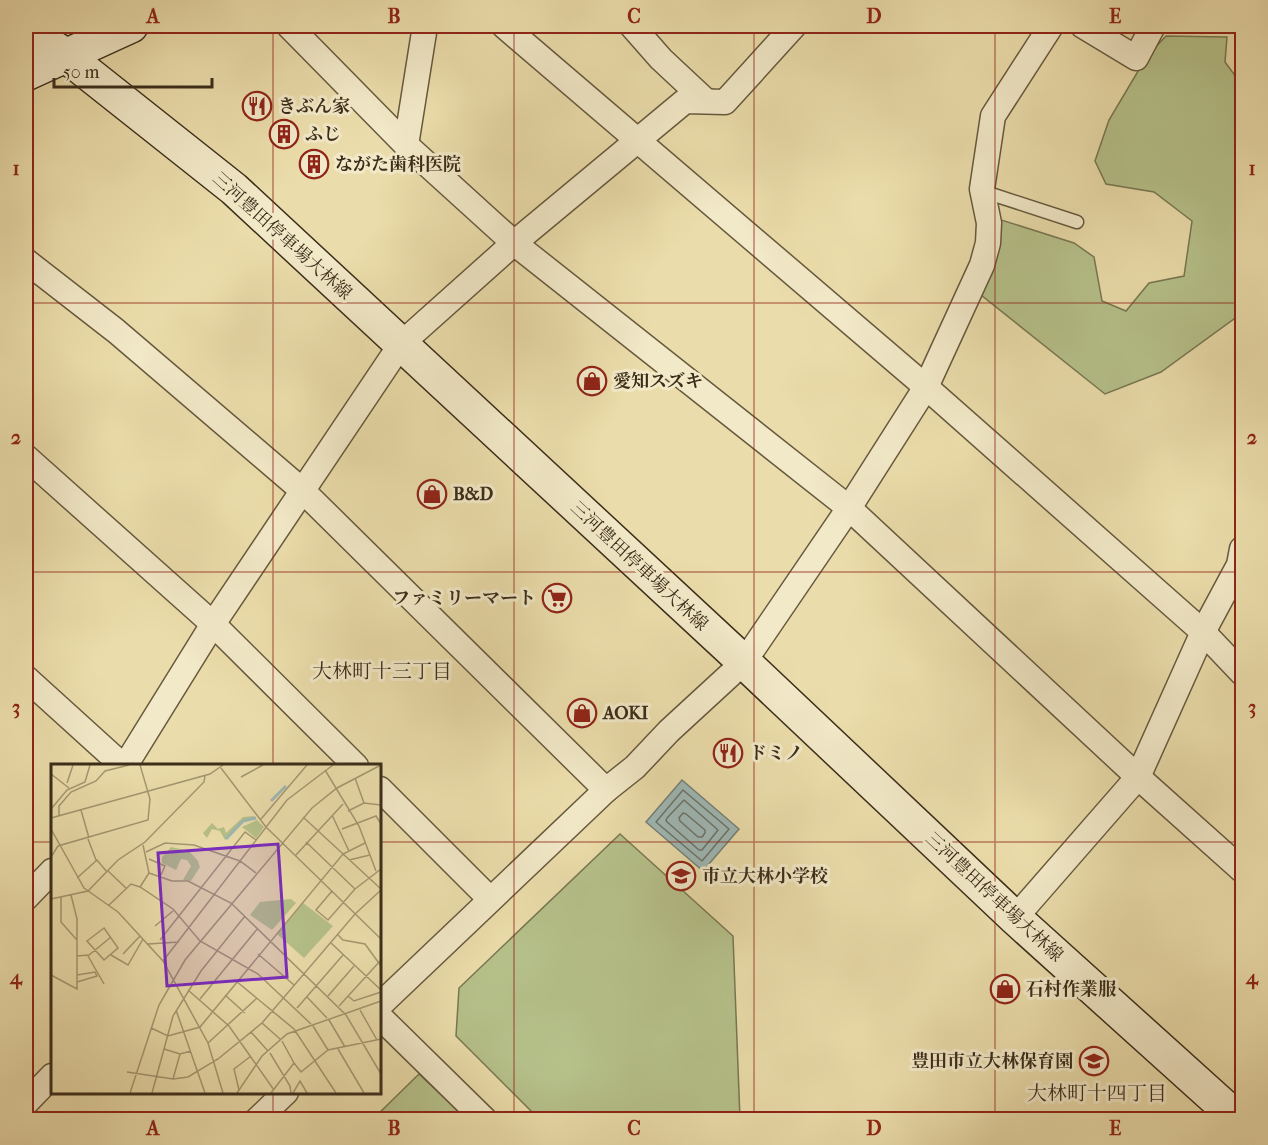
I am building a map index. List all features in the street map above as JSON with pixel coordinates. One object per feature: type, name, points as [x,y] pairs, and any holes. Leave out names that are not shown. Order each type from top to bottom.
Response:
[{"type":"main road","points":[[26,74],[131,26]]},
{"type":"main road","name":"三河豊田停車場大林線","points":[[26,28],[234,189],[744,662],[1015,918],[1239,1119]]},
{"type":"street","points":[[289,26],[406,145],[514,243],[849,508],[1138,777],[1242,870]]},
{"type":"street","points":[[406,145],[425,26]]},
{"type":"street","points":[[504,26],[926,387],[1203,632],[1242,673]]},
{"type":"street","points":[[632,26],[661,59],[706,102]]},
{"type":"street","points":[[125,764],[213,624],[401,344],[514,243],[685,100],[725,102],[794,26]]},
{"type":"street","points":[[381,1004],[744,662],[849,508],[926,387],[982,265],[988,243],[989,223],[982,189],[993,116],[1051,26]]},
{"type":"street","points":[[1083,26],[1136,58],[1153,26]]},
{"type":"street","points":[[26,261],[116,331],[303,490],[606,790]]},
{"type":"street","points":[[26,457],[213,624],[355,764]]},
{"type":"street","points":[[1015,918],[1138,777],[1203,632],[1239,565],[1242,549]]},
{"type":"street","points":[[26,678],[123,764]]},
{"type":"street","points":[[381,790],[490,899]]},
{"type":"street","points":[[26,898],[51,873]]},
{"type":"street","points":[[381,1018],[486,1119]]},
{"type":"street","points":[[26,1103],[51,1077]]},
{"type":"street","points":[[257,1119],[284,1094]]},
{"type":"lane","points":[[982,189],[1077,222]]},
{"type":"green space","points":[[1166,36],[1227,37],[1225,62],[1242,85],[1242,313],[1161,372],[1105,394],[981,295],[990,276],[998,249],[995,218],[1074,243],[1094,257],[1102,301],[1126,311],[1149,283],[1184,276],[1192,221],[1154,192],[1106,184],[1095,161],[1109,120],[1147,56]]},
{"type":"green space","points":[[620,834],[733,936],[740,1119],[539,1119],[456,1036],[459,988]]},
{"type":"green space","points":[[419,1074],[467,1119],[372,1120]]},
{"type":"water","points":[[682,780],[739,829],[703,871],[646,822]]},
{"type":"place","name":"きぶん家","points":[[257,106]]},
{"type":"place","name":"ふじ","points":[[284,134]]},
{"type":"place","name":"ながた歯科医院","points":[[314,164]]},
{"type":"place","name":"愛知スズキ","points":[[592,381]]},
{"type":"place","name":"B&D","points":[[432,494]]},
{"type":"place","name":"ファミリーマート","points":[[557,598]]},
{"type":"place","name":"AOKI","points":[[582,713]]},
{"type":"place","name":"ドミノ","points":[[728,753]]},
{"type":"place","name":"市立大林小学校","points":[[681,876]]},
{"type":"place","name":"石村作業服","points":[[1005,989]]},
{"type":"place","name":"豊田市立大林保育園","points":[[1094,1061]]},
{"type":"district","name":"大林町十三丁目","points":[[382,671]]},
{"type":"district","name":"大林町十四丁目","points":[[1097,1093]]}]
